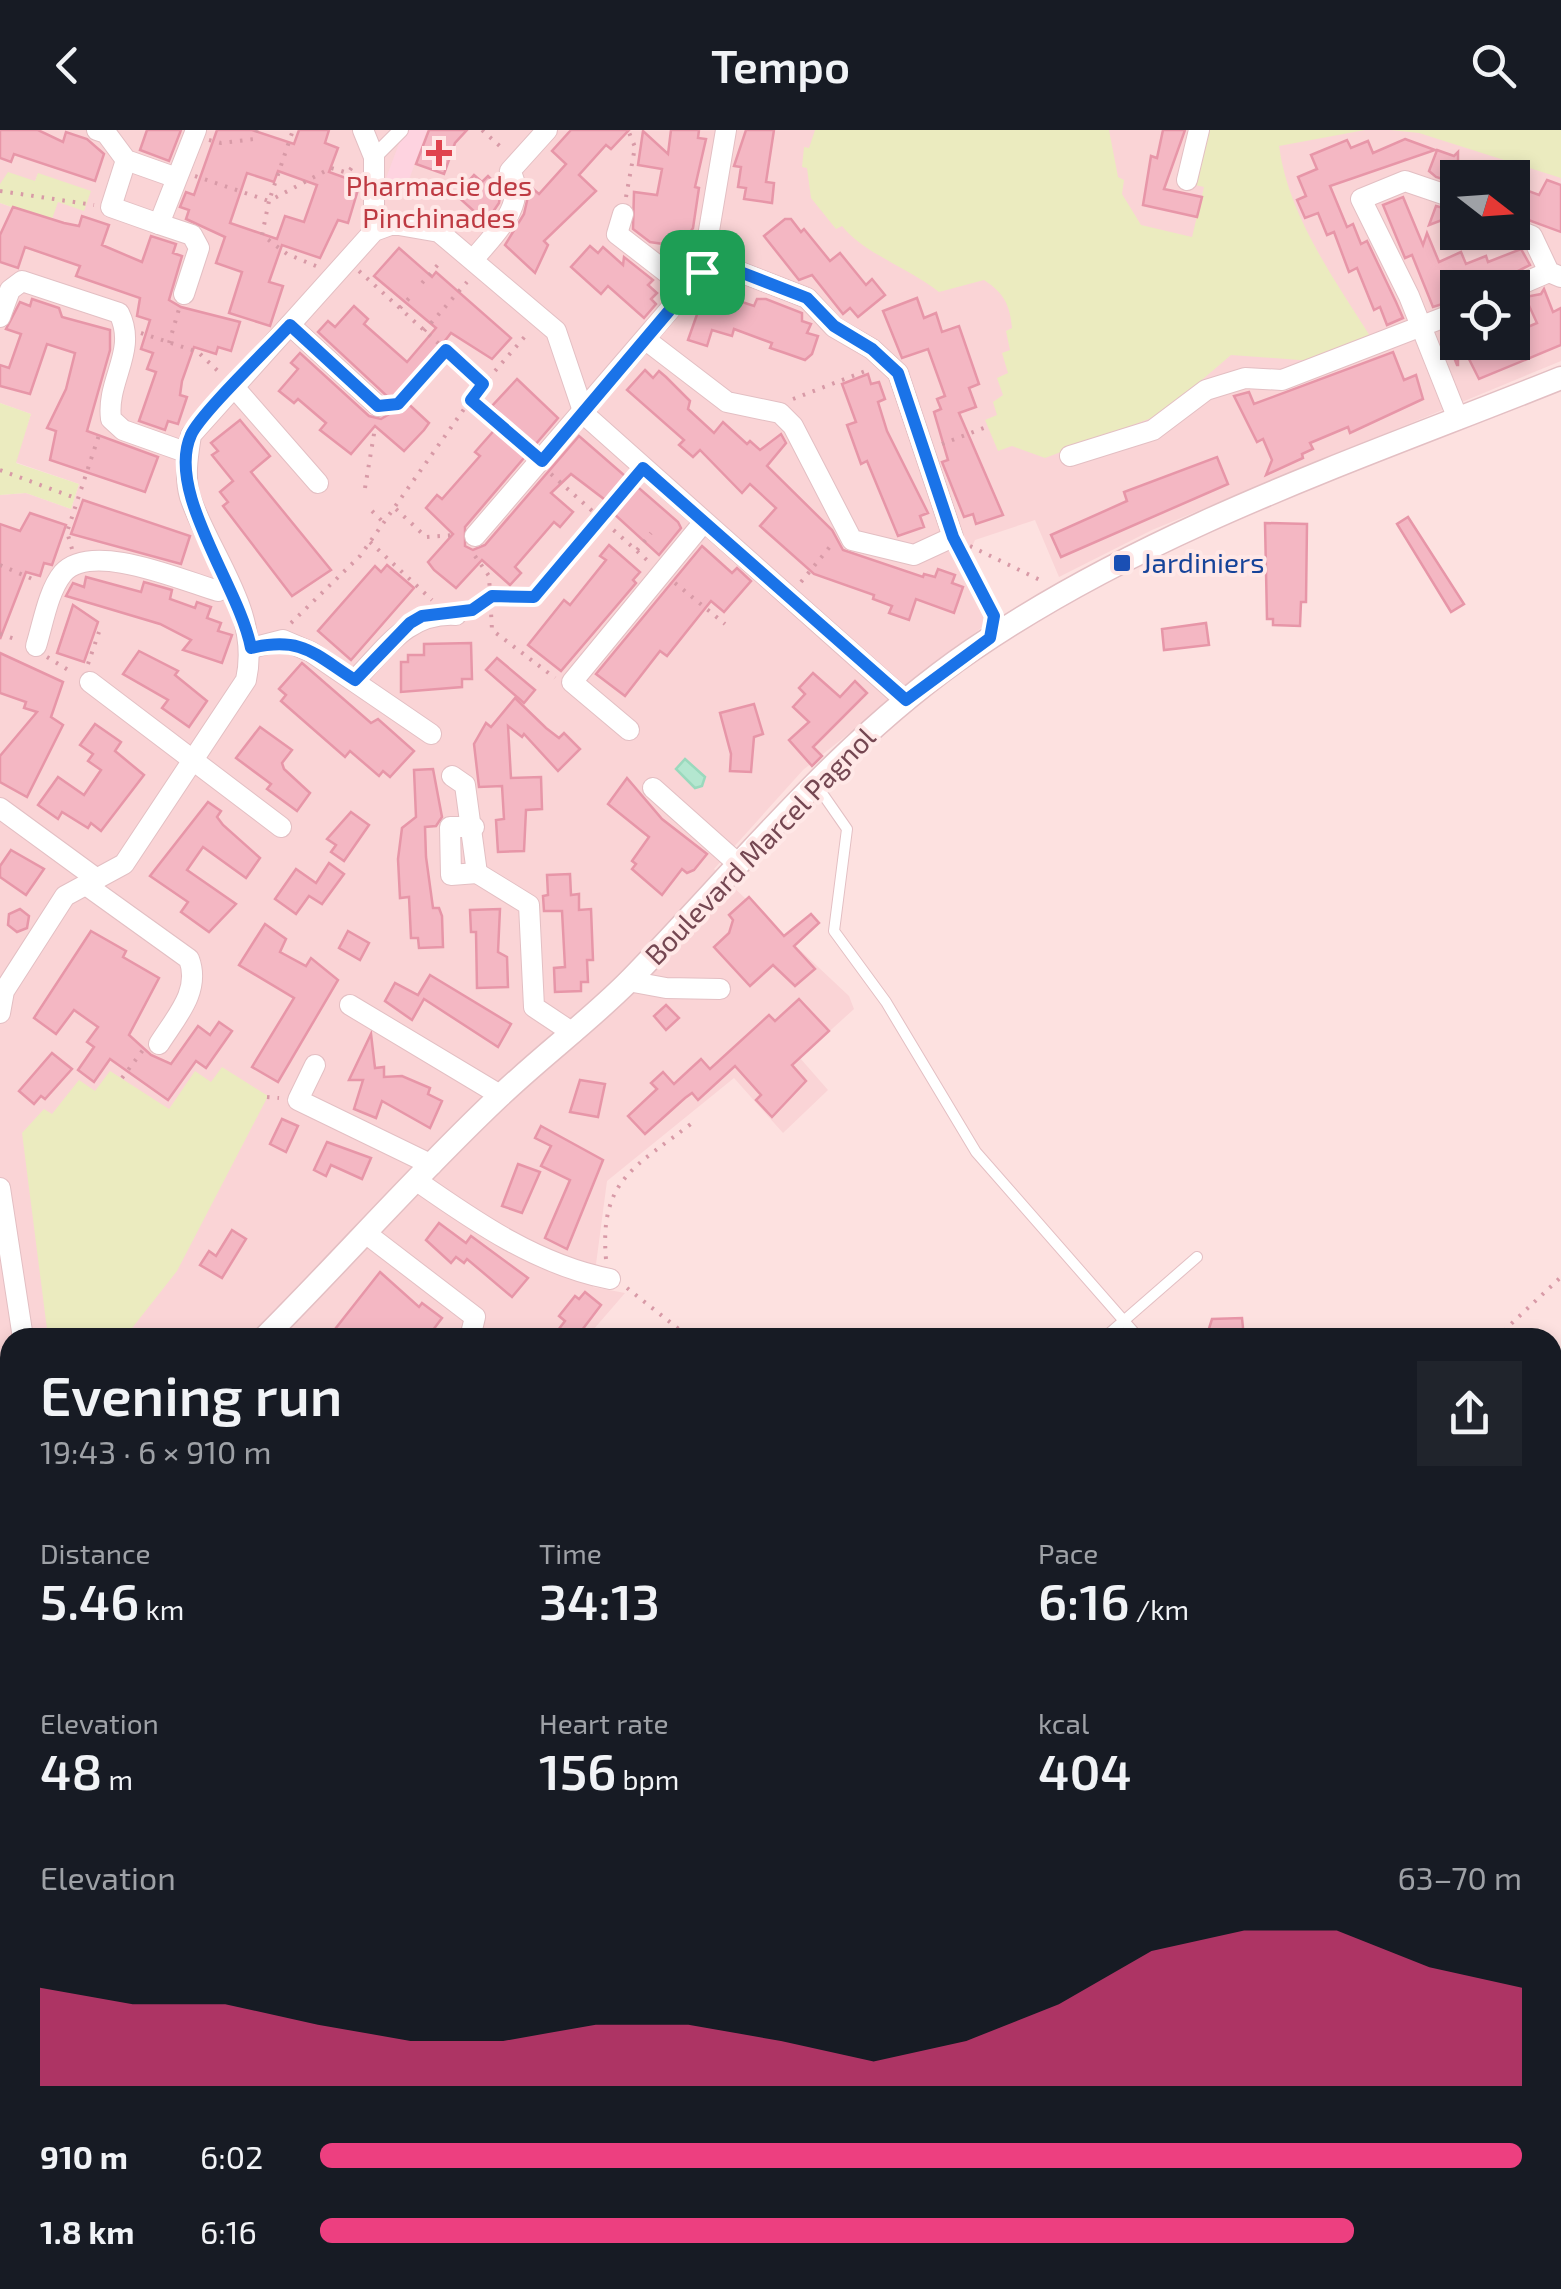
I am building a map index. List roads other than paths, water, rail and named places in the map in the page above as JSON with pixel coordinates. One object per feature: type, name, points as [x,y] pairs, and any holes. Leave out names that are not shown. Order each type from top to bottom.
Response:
[{"type":"street","points":[[97,130],[106,133],[126,160],[177,174]]},
{"type":"street","points":[[384,227],[368,143],[401,130]]},
{"type":"street","points":[[476,264],[513,210],[517,182],[510,171],[547,130]]},
{"type":"street","points":[[474,536],[584,414],[702,272],[726,130]]},
{"type":"street","points":[[1187,180],[1199,130]]},
{"type":"street","points":[[159,224],[196,132]]},
{"type":"street","points":[[126,160],[111,208],[192,235],[199,248],[184,294]]},
{"type":"street","points":[[1440,193],[1405,182],[1361,199],[1422,327],[1458,419]]},
{"type":"street","points":[[623,214],[616,234],[688,289]]},
{"type":"street","points":[[0,1013],[4,991],[66,896],[124,864],[246,680],[251,648],[246,621],[189,494],[191,434],[348,261],[384,227],[439,232],[556,331],[584,414],[906,700]]},
{"type":"street","points":[[1530,235],[1555,274],[1530,282]]},
{"type":"street","points":[[646,340],[726,402],[780,414],[793,426],[852,540],[914,555],[953,537],[898,373],[834,326],[807,298],[704,258]]},
{"type":"street","points":[[0,317],[10,290],[22,281],[118,313],[127,328],[128,342],[110,407],[111,419],[123,430],[188,453]]},
{"type":"street","points":[[1070,456],[1153,430],[1206,390],[1245,378],[1282,380],[1440,320]]},
{"type":"street","points":[[290,325],[378,406]]},
{"type":"street","name":"Boulevard Marcel Pagnol","points":[[274,1328],[500,1095],[628,981],[814,782],[906,700],[990,638],[1064,592],[1192,528],[1561,378]]},
{"type":"street","points":[[234,387],[318,483]]},
{"type":"street","points":[[628,730],[572,682],[703,523]]},
{"type":"street","points":[[36,646],[56,586],[76,561],[100,558],[218,591],[230,584]]},
{"type":"street","points":[[355,680],[410,623],[434,613],[456,614]]},
{"type":"street","points":[[251,648],[283,640],[311,652],[431,734]]},
{"type":"street","points":[[90,682],[281,827]]},
{"type":"street","points":[[452,776],[466,785],[477,872],[529,905],[534,1008],[573,1033]]},
{"type":"street","points":[[653,788],[736,862]]},
{"type":"street","points":[[0,808],[188,959],[194,974],[192,991],[159,1044]]},
{"type":"street","points":[[628,981],[666,988],[720,989]]},
{"type":"street","points":[[350,1005],[500,1095]]},
{"type":"street","points":[[315,1065],[298,1100],[424,1173],[524,1248],[563,1268],[610,1279]]},
{"type":"street","points":[[0,1188],[22,1328]]},
{"type":"street","points":[[368,1235],[476,1317],[473,1328]]},
{"type":"lane","points":[[814,782],[847,829],[834,930],[886,1002],[976,1152],[1131,1328]]},
{"type":"lane","points":[[1115,1328],[1197,1258]]},
{"type":"place","name":"Pharmacie des Pinchinades","points":[[439,153]]},
{"type":"place","name":"Jardiniers","points":[[1122,563]]}]
